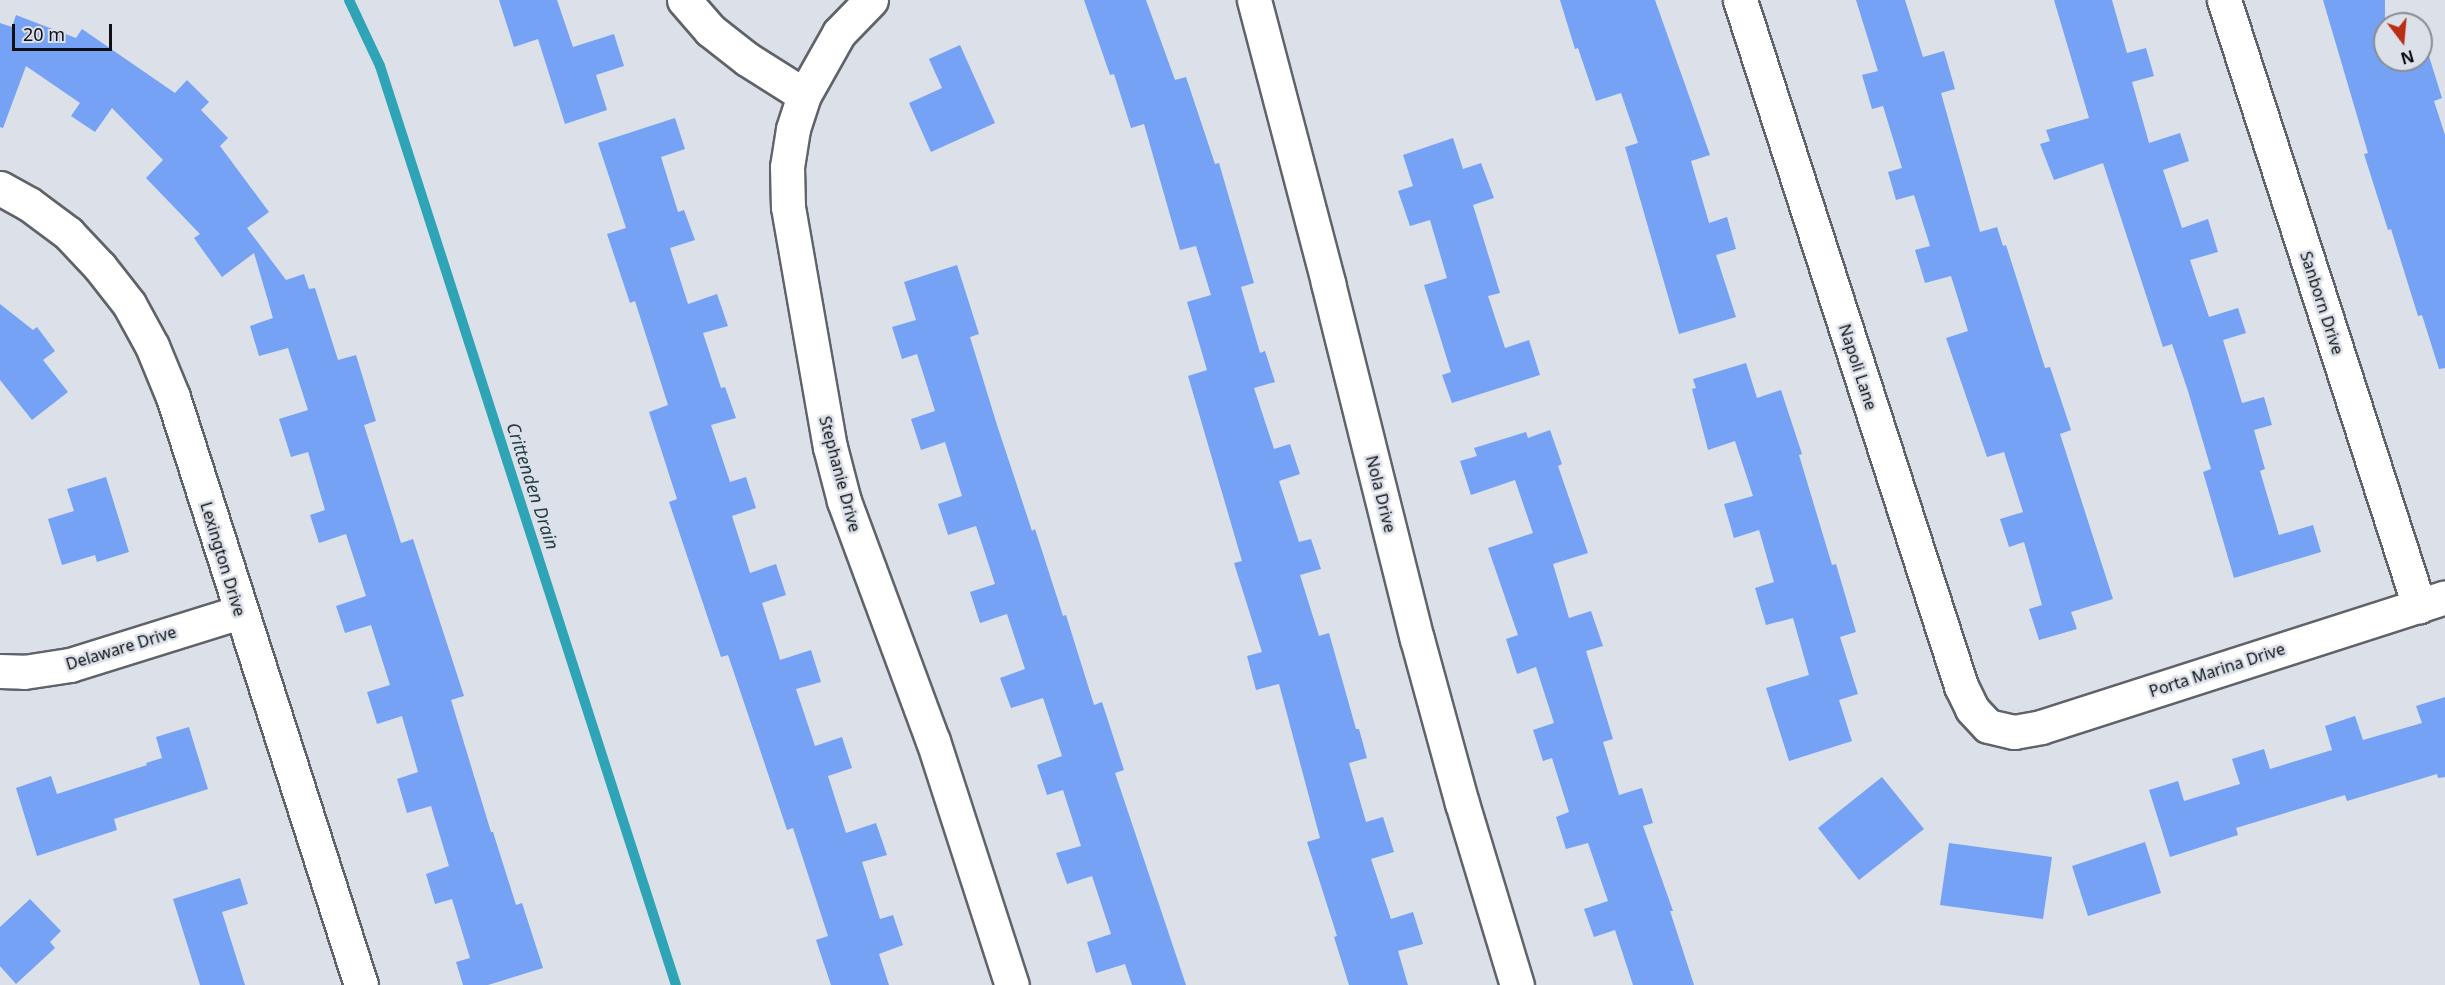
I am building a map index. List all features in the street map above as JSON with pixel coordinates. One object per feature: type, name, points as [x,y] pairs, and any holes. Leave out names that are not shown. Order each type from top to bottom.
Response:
[{"type":"street","points":[[684,0],[710,30],[747,59],[804,95]]},
{"type":"street","name":"Stephanie Drive","points":[[871,0],[839,33],[804,95],[793,129],[787,167],[788,207],[830,447],[844,501],[933,741],[1012,985]]},
{"type":"street","name":"Nola Drive","points":[[1254,0],[1417,639],[1468,825],[1516,985]]},
{"type":"street","name":"Napoli Lane","points":[[1740,0],[1961,686],[1972,709],[1988,726]]},
{"type":"street","name":"Sanborn Drive","points":[[2224,0],[2432,602]]},
{"type":"street","name":"Lexington Drive","points":[[0,188],[29,204],[68,233],[100,267],[129,304],[152,346],[173,398],[361,985]]},
{"type":"street","name":"Porta Marina Drive","points":[[1988,726],[2014,732],[2041,727],[2432,602]]},
{"type":"street","name":"Delaware Drive","points":[[0,671],[24,672],[70,665],[240,612]]},
{"type":"building","points":[[499,0],[557,0],[573,47],[614,34],[624,66],[596,75],[607,110],[565,124],[538,39],[514,47]]},
{"type":"building","points":[[1084,0],[1146,0],[1175,80],[1186,77],[1215,164],[1219,163],[1254,283],[1241,287],[1260,353],[1265,351],[1275,382],[1254,388],[1274,449],[1290,444],[1300,474],[1279,481],[1299,542],[1311,539],[1321,569],[1300,575],[1319,636],[1329,633],[1356,729],[1359,729],[1367,758],[1349,763],[1366,822],[1383,817],[1394,852],[1371,859],[1391,919],[1413,912],[1423,944],[1398,951],[1408,985],[1349,985],[1334,937],[1337,936],[1307,842],[1320,838],[1279,684],[1256,690],[1247,656],[1262,652],[1234,563],[1242,561],[1188,376],[1207,370],[1187,302],[1211,295],[1196,246],[1180,250],[1144,124],[1131,128],[1114,74],[1110,75]]},
{"type":"building","points":[[1560,0],[1655,0],[1710,155],[1691,161],[1709,223],[1727,217],[1736,249],[1716,255],[1736,317],[1679,334],[1625,147],[1638,143],[1621,93],[1596,101],[1578,48],[1575,49]]},
{"type":"building","points":[[1856,0],[1905,0],[1923,57],[1944,51],[1955,89],[1941,93],[1980,232],[1997,227],[2003,246],[2006,245],[2045,368],[2050,367],[2071,430],[2060,434],[2113,599],[2071,612],[2077,629],[2039,640],[2029,609],[2042,605],[2024,542],[2009,547],[2000,519],[2023,512],[2004,452],[1987,457],[1946,338],[1968,331],[1951,276],[1925,283],[1915,250],[1930,246],[1914,195],[1896,200],[1888,172],[1902,168],[1883,106],[1872,109],[1862,75],[1878,71]]},
{"type":"building","points":[[2054,0],[2112,0],[2127,53],[2146,48],[2154,76],[2132,82],[2149,143],[2180,133],[2189,161],[2163,170],[2182,228],[2208,219],[2218,252],[2190,260],[2209,317],[2238,308],[2246,333],[2223,340],[2242,403],[2264,397],[2272,425],[2254,430],[2265,469],[2260,471],[2279,535],[2313,525],[2321,552],[2234,578],[2203,472],[2211,469],[2188,391],[2172,344],[2163,347],[2103,163],[2054,180],[2040,144],[2050,141],[2046,130],[2089,118]]},
{"type":"building","points":[[2323,0],[2385,0],[2385,12],[2373,12],[2373,72],[2433,72],[2433,69],[2442,98],[2434,101],[2445,135],[2445,368],[2439,369],[2422,315],[2418,316],[2391,229],[2388,230],[2364,154],[2368,153]]},
{"type":"building","points":[[16,15],[76,38],[82,29],[175,93],[187,80],[209,102],[201,110],[228,138],[220,146],[269,212],[247,228],[286,280],[304,274],[309,289],[315,288],[338,360],[356,355],[376,421],[364,425],[401,543],[413,539],[464,696],[451,700],[491,832],[493,832],[516,905],[522,903],[543,968],[488,985],[463,985],[456,962],[470,958],[452,899],[435,904],[426,874],[449,866],[431,806],[407,813],[397,779],[418,772],[402,716],[377,724],[367,692],[390,685],[371,625],[345,633],[336,606],[366,596],[346,534],[319,543],[310,515],[325,510],[308,452],[291,457],[279,419],[308,410],[288,348],[259,356],[250,326],[273,318],[254,253],[222,277],[194,238],[200,234],[146,178],[163,160],[112,108],[95,132],[71,116],[80,103],[26,66],[3,128],[0,127],[0,23],[12,27]]},
{"type":"building","points":[[960,45],[995,123],[931,152],[909,103],[942,88],[929,59]]},
{"type":"building","points":[[675,118],[685,149],[661,157],[678,212],[684,210],[695,240],[670,248],[688,304],[717,294],[728,326],[703,333],[721,388],[725,387],[736,418],[711,425],[730,482],[746,477],[756,508],[732,516],[750,573],[776,564],[786,595],[762,603],[780,660],[811,650],[821,682],[796,689],[815,746],[842,737],[852,768],[828,776],[846,833],[876,823],[887,855],[862,862],[880,919],[893,915],[903,945],[879,954],[889,985],[831,985],[816,940],[828,936],[793,828],[787,830],[728,655],[721,657],[669,502],[677,499],[649,412],[668,405],[635,301],[630,303],[607,234],[626,228],[598,143]]},
{"type":"building","points":[[1453,138],[1463,169],[1481,163],[1494,198],[1473,205],[1500,293],[1488,296],[1505,348],[1529,340],[1540,375],[1452,403],[1442,375],[1451,372],[1424,285],[1447,278],[1430,220],[1410,226],[1398,191],[1413,186],[1403,155]]},
{"type":"building","points":[[957,265],[979,334],[970,337],[997,425],[1032,531],[1035,529],[1063,616],[1066,615],[1094,705],[1102,702],[1124,770],[1115,773],[1186,985],[1132,985],[1125,964],[1096,973],[1087,942],[1111,934],[1092,876],[1067,884],[1056,853],[1081,846],[1063,790],[1047,795],[1037,765],[1062,756],[1043,698],[1011,708],[1000,678],[1025,669],[1007,614],[980,623],[970,592],[995,584],[976,526],[948,535],[938,504],[962,496],[945,442],[921,450],[911,419],[935,411],[917,354],[902,359],[892,327],[916,320],[904,282]]},
{"type":"building","points":[[0,304],[33,330],[37,327],[55,351],[43,360],[68,392],[32,420],[0,380]]},
{"type":"building","points":[[1746,363],[1757,398],[1781,390],[1802,454],[1799,455],[1832,565],[1836,564],[1856,632],[1840,637],[1858,694],[1839,700],[1852,741],[1789,761],[1766,688],[1809,675],[1793,618],[1766,625],[1755,588],[1774,582],[1759,530],[1734,538],[1724,504],[1753,496],[1735,441],[1708,450],[1692,389],[1696,388],[1693,379]]},
{"type":"building","points":[[1550,430],[1562,464],[1558,466],[1588,553],[1553,564],[1569,618],[1591,611],[1603,646],[1586,651],[1613,739],[1603,742],[1619,795],[1642,788],[1653,823],[1643,826],[1673,911],[1670,911],[1694,985],[1633,985],[1615,930],[1594,937],[1584,909],[1608,901],[1588,843],[1566,849],[1556,817],[1569,812],[1552,758],[1543,761],[1533,730],[1554,723],[1536,667],[1517,674],[1506,639],[1518,635],[1488,548],[1533,533],[1515,480],[1471,495],[1460,461],[1477,456],[1474,448],[1526,432],[1528,438]]},
{"type":"building","points":[[106,477],[129,552],[97,562],[95,555],[62,565],[48,519],[74,511],[67,489]]},
{"type":"building","points":[[2445,697],[2445,777],[2438,778],[2437,774],[2347,801],[2345,795],[2236,828],[2238,835],[2170,857],[2149,790],[2178,781],[2184,801],[2240,784],[2232,759],[2264,749],[2270,769],[2332,750],[2325,726],[2355,716],[2363,740],[2422,723],[2416,706]]},
{"type":"building","points":[[189,727],[208,789],[114,819],[117,830],[37,856],[16,788],[51,776],[57,794],[147,765],[146,763],[162,758],[156,737]]},
{"type":"building","points":[[1882,777],[1924,829],[1859,880],[1818,828]]},
{"type":"building","points":[[2145,842],[2161,893],[2088,916],[2072,866]]},
{"type":"building","points":[[1949,843],[2052,857],[2043,919],[1940,905]]},
{"type":"building","points":[[240,878],[248,904],[222,912],[245,985],[200,985],[173,899]]},
{"type":"building","points":[[30,899],[61,931],[50,942],[55,948],[16,984],[0,966],[0,927]]},
{"type":"waterway","name":"Crittenden Drain","points":[[349,0],[380,66],[676,985]]}]
